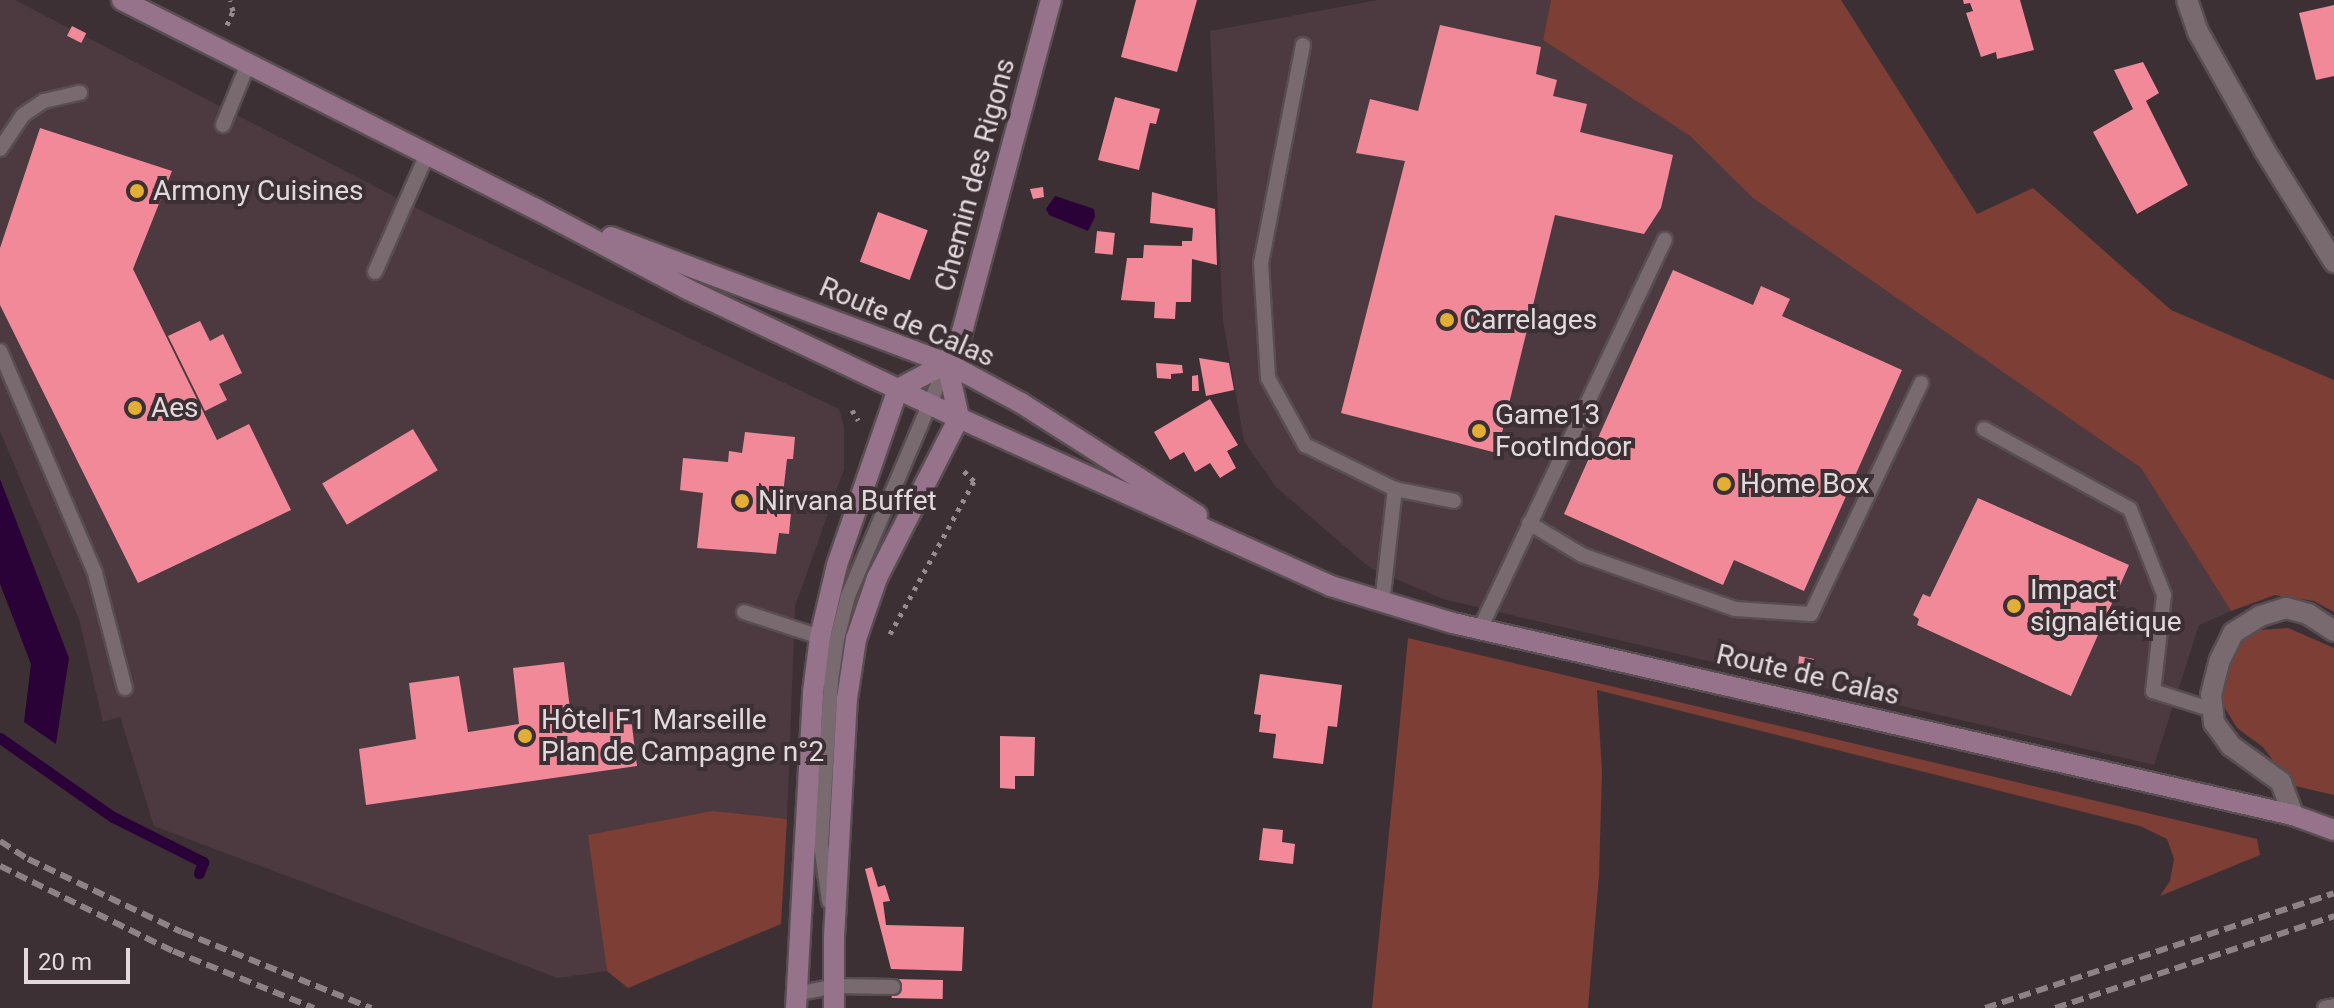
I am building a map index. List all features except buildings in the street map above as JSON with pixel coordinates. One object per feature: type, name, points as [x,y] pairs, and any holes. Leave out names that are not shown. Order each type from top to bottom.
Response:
[{"type":"main road","name":"Route de Calas","points":[[122,0],[536,209],[687,289],[1272,561],[1382,604],[2293,815],[2334,830]]},
{"type":"main road","name":"Chemin des Rigons","points":[[947,363],[962,332],[1051,0]]},
{"type":"main road","name":"Route de Calas","points":[[536,209],[947,363],[1021,403],[1272,561]]},
{"type":"main road","points":[[796,1001],[820,637],[837,565],[898,389],[947,363],[959,418]]},
{"type":"main road","name":"Chemin des Rigons","points":[[834,1008],[834,937],[847,699],[856,639],[877,578],[959,418]]},
{"type":"street","points":[[2187,0],[2198,32],[2265,151],[2334,262]]},
{"type":"street","points":[[2293,815],[2281,782],[2231,746],[2214,723],[2211,695],[2220,660],[2233,633],[2260,616],[2286,608],[2308,614],[2334,631]]},
{"type":"lane","points":[[1303,45],[1261,263],[1268,378],[1305,445],[1395,489],[1454,501]]},
{"type":"lane","points":[[223,125],[248,64]]},
{"type":"lane","points":[[0,149],[23,115],[44,101],[80,93]]},
{"type":"lane","points":[[375,272],[427,154]]},
{"type":"lane","points":[[1480,629],[1665,240]]},
{"type":"lane","points":[[0,351],[95,573],[125,688]]},
{"type":"lane","name":"Chemin des Rigons","points":[[834,937],[821,845],[831,681],[837,639],[848,596],[947,363]]},
{"type":"lane","points":[[1529,523],[1582,555],[1735,609],[1811,614],[1921,383]]},
{"type":"lane","points":[[1984,429],[2130,509],[2164,595],[2153,691],[2213,710]]},
{"type":"lane","points":[[1382,604],[1395,489]]},
{"type":"lane","points":[[744,612],[820,637]]},
{"type":"lane","points":[[796,1001],[836,986],[893,987]]},
{"type":"lane","points":[[2325,1008],[2334,1006]]},
{"type":"path","points":[[889,637],[974,481]]},
{"type":"shaded area","points":[[0,0],[15,0],[428,214],[839,409],[844,427],[844,469],[795,606],[787,819],[728,815],[592,839],[607,971],[558,978],[154,826],[120,717],[103,722],[79,619],[0,431]]},
{"type":"shaded area","points":[[1378,0],[1551,0],[1543,40],[1690,136],[1754,198],[2141,468],[2231,611],[2199,625],[2154,765],[1443,599],[1370,568],[1276,487],[1244,441],[1223,320],[1210,31]]},
{"type":"shaded area","points":[[1551,0],[1841,0],[1977,214],[2033,188],[2171,310],[2334,380],[2334,612],[2314,601],[2275,595],[2231,611],[2141,468],[1753,198],[1690,136],[1543,40]]},
{"type":"shaded area","points":[[1055,196],[1094,209],[1095,217],[1088,231],[1049,215],[1046,209]]},
{"type":"shaded area","points":[[0,479],[69,658],[56,744],[24,722],[31,664],[0,584]]},
{"type":"shaded area","points":[[2288,628],[2334,648],[2334,795],[2291,785],[2263,747],[2237,728],[2222,703],[2223,673],[2233,649],[2259,630]]},
{"type":"shaded area","points":[[1408,638],[2257,839],[2260,855],[2160,896],[2170,881],[2174,859],[2167,839],[2140,826],[1597,690],[1602,772],[1599,875],[1588,1008],[1372,1008]]},
{"type":"shaded area","points":[[712,811],[787,819],[781,924],[628,988],[607,971],[588,835]]},
{"type":"waterway","points":[[0,738],[113,817],[203,862],[199,873]]},
{"type":"railway","points":[[0,841],[28,859],[182,932],[371,1008]]},
{"type":"railway","points":[[0,866],[173,951],[314,1008]]},
{"type":"railway","points":[[1985,1008],[2334,893]]},
{"type":"railway","points":[[2055,1008],[2334,916]]},
{"type":"place","name":"Armony Cuisines","points":[[137,191]]},
{"type":"place","name":"Carrelages","points":[[1447,320]]},
{"type":"place","name":"Aes","points":[[135,408]]},
{"type":"place","name":"Game13 FootIndoor","points":[[1479,431]]},
{"type":"place","name":"Home Box","points":[[1724,484]]},
{"type":"place","name":"Nirvana Buffet","points":[[742,501]]},
{"type":"place","name":"Impact signalétique","points":[[2014,606]]},
{"type":"place","name":"Hôtel F1 Marseille Plan de Campagne n°2","points":[[525,736]]}]
